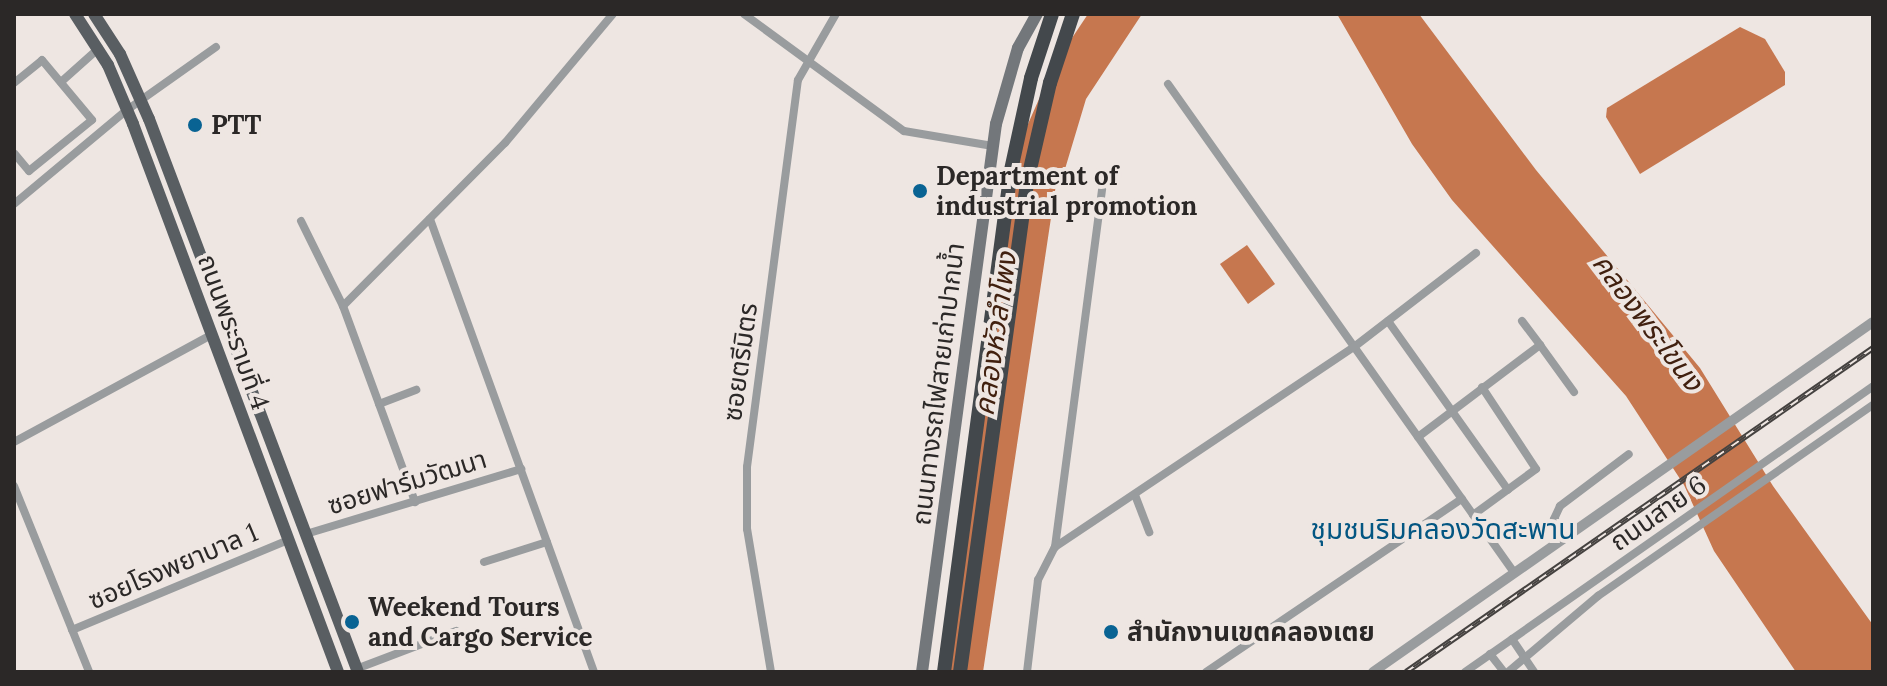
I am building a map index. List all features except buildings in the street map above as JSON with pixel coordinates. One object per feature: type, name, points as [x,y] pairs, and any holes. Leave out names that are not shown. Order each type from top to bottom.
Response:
[{"type":"highway","points":[[944,672],[1011,170],[1031,78],[1052,14]]},
{"type":"highway","points":[[960,672],[1028,178],[1073,14]]},
{"type":"main road","name":"ถนนพระรามที่ 4","points":[[75,14],[99,48],[127,110],[338,672]]},
{"type":"main road","name":"ถนนทางรถไฟสายเก่าปากน้ำ","points":[[922,672],[993,146],[1018,48],[1037,14]]},
{"type":"main road","name":"ถนนพระรามที่ 4","points":[[97,15],[141,99],[357,670]]},
{"type":"main road","points":[[288,540],[306,534]]},
{"type":"street","points":[[343,306],[505,143],[613,14]]},
{"type":"street","points":[[744,14],[904,131],[993,146]]},
{"type":"street","name":"ซอยตรีมิตร","points":[[771,672],[747,529],[747,467],[798,80],[836,14]]},
{"type":"street","points":[[14,204],[141,99],[216,47]]},
{"type":"street","points":[[61,82],[99,48]]},
{"type":"street","points":[[14,83],[42,60],[92,120],[29,171],[14,153]]},
{"type":"street","points":[[1168,84],[1513,571]]},
{"type":"street","points":[[1027,672],[1038,580],[1055,547],[1104,174]]},
{"type":"street","points":[[430,219],[594,672]]},
{"type":"street","points":[[301,221],[343,306],[415,502]]},
{"type":"street","points":[[1055,547],[1354,347],[1476,253]]},
{"type":"street","points":[[1388,321],[1508,490]]},
{"type":"street","points":[[1522,321],[1574,392]]},
{"type":"street","points":[[1373,672],[1567,533],[1873,322]]},
{"type":"street","points":[[14,442],[211,335]]},
{"type":"street","points":[[1418,437],[1540,345]]},
{"type":"street","name":"ถนนสาย 6","points":[[1465,672],[1873,386]]},
{"type":"street","points":[[1473,515],[1536,469],[1482,387]]},
{"type":"street","points":[[379,404],[416,390]]},
{"type":"street","name":"ถนนสาย 6","points":[[1506,672],[1598,596],[1873,405]]},
{"type":"street","points":[[1567,533],[1554,519],[1560,506],[1629,454]]},
{"type":"street","name":"ซอยฟาร์มวัฒนา","points":[[306,534],[521,469]]},
{"type":"street","points":[[14,486],[89,672]]},
{"type":"street","points":[[1135,495],[1149,532]]},
{"type":"street","points":[[1206,672],[1462,499]]},
{"type":"street","name":"ซอยโรงพยาบาล 1","points":[[72,630],[288,540]]},
{"type":"street","points":[[484,562],[547,542]]},
{"type":"street","points":[[357,670],[456,631]]},
{"type":"street","points":[[1512,639],[1534,672]]},
{"type":"street","points":[[1490,654],[1506,672]]},
{"type":"water","name":"คลองหัวลำโพง","points":[[1088,14],[1142,14],[1086,99],[1065,169],[1058,171],[983,672],[940,672],[1010,165],[1054,65]]},
{"type":"water","name":"คลองพระโขนง","points":[[1337,14],[1419,14],[1536,170],[1700,368],[1773,486],[1873,625],[1873,672],[1796,672],[1714,551],[1684,485],[1626,396],[1452,200],[1412,144]]},
{"type":"water","points":[[1740,27],[1765,39],[1785,72],[1785,85],[1640,174],[1606,117],[1607,108]]},
{"type":"water","points":[[1247,245],[1275,284],[1248,304],[1220,264]]},
{"type":"railway","points":[[1406,672],[1873,348]]},
{"type":"place","name":"PTT","points":[[195,125]]},
{"type":"place","name":"Department of industrial promotion","points":[[920,191]]},
{"type":"place","name":"Weekend Tours and Cargo Service","points":[[352,622]]},
{"type":"place","name":"สำนักงานเขตคลองเตย","points":[[1111,632]]},
{"type":"district","name":"ชุมชนริมคลองวัดสะพาน","points":[[1443,529]]}]
